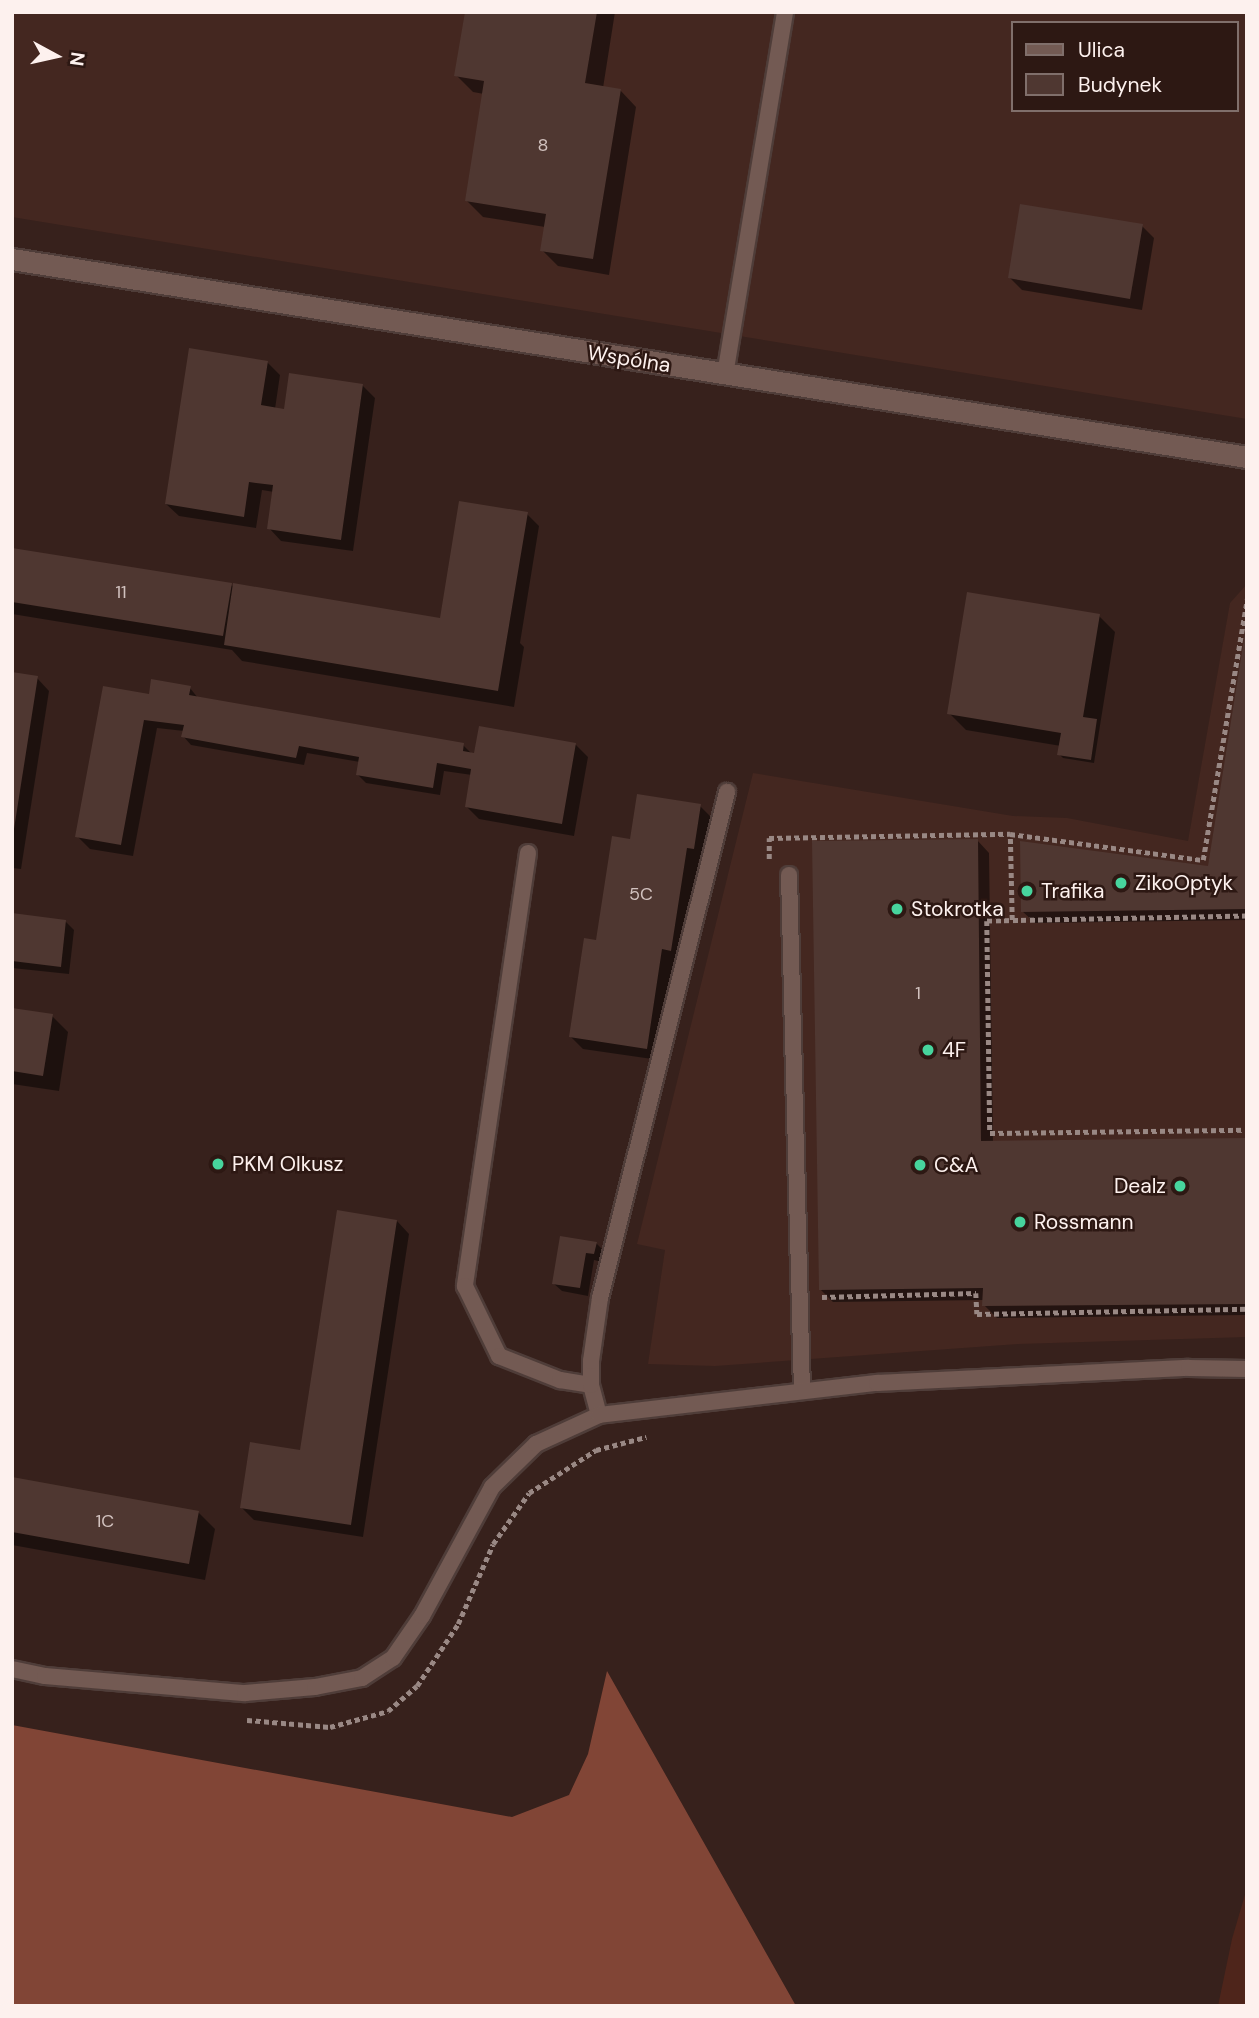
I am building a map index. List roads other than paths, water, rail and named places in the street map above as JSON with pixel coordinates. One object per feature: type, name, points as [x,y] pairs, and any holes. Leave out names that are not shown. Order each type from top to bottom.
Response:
[{"type":"street","name":"Wspólna","points":[[12,259],[1247,457]]},
{"type":"lane","points":[[725,375],[785,12]]},
{"type":"lane","points":[[599,1415],[591,1385],[591,1361],[600,1298],[659,1054],[727,792]]},
{"type":"lane","points":[[528,853],[465,1286],[499,1356],[560,1380],[591,1385]]},
{"type":"lane","points":[[789,875],[802,1391]]},
{"type":"lane","points":[[12,1669],[45,1676],[245,1692],[315,1687],[362,1678],[393,1658],[422,1616],[492,1487],[536,1444],[599,1415],[802,1391],[917,1381],[1189,1368],[1247,1369]]},
{"type":"place","name":"ZikoOptyk","points":[[1121,883]]},
{"type":"place","name":"Trafika","points":[[1027,891]]},
{"type":"place","name":"Stokrotka","points":[[897,909]]},
{"type":"place","name":"4F","points":[[928,1050]]},
{"type":"place","name":"PKM Olkusz","points":[[218,1164]]},
{"type":"place","name":"C&A","points":[[920,1165]]},
{"type":"place","name":"Dealz","points":[[1180,1186]]},
{"type":"place","name":"Rossmann","points":[[1020,1222]]}]
